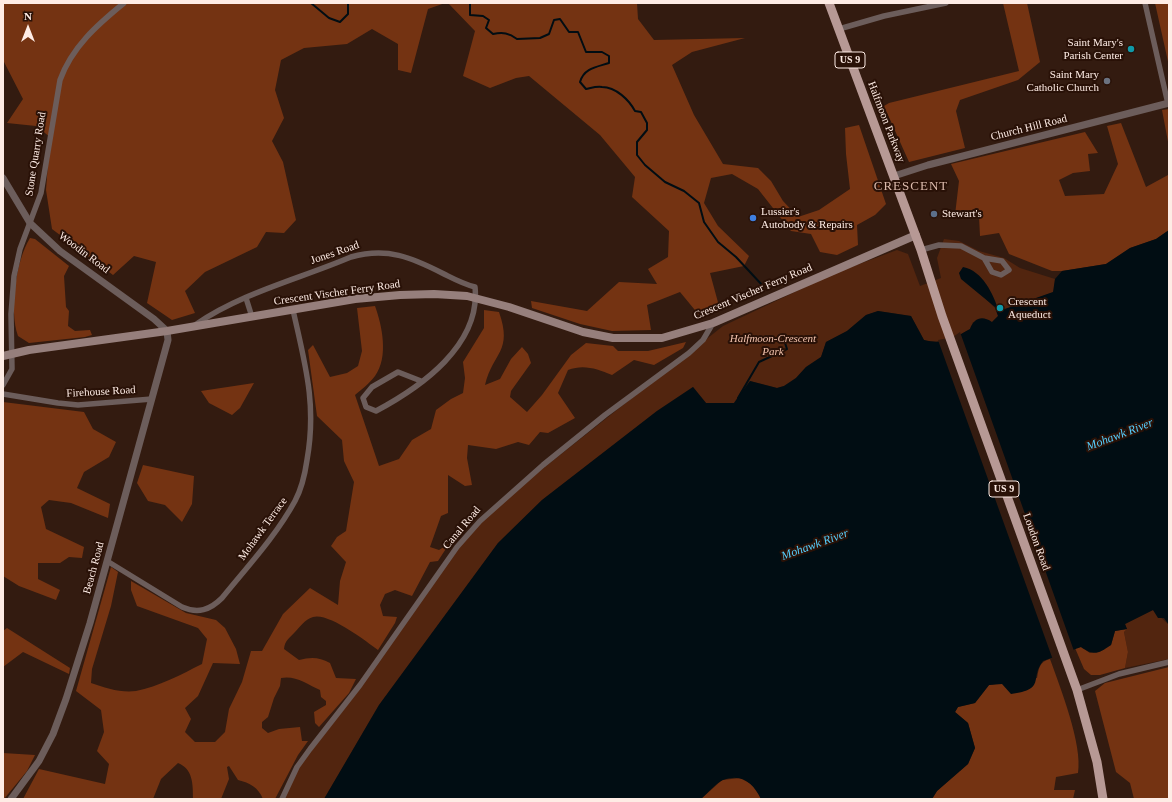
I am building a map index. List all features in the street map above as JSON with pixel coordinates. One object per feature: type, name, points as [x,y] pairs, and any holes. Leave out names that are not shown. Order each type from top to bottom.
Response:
[{"type":"main road","name":"Halfmoon Parkway","points":[[829,3],[921,250]]},
{"type":"main road","name":"Crescent Vischer Ferry Road","points":[[7,355],[167,331],[355,299],[434,294],[476,298],[509,307],[583,332],[613,338],[662,338],[713,323],[916,235]]},
{"type":"main road","name":"Loudon Road","points":[[921,250],[942,316],[1077,690],[1097,762],[1103,799]]},
{"type":"street","name":"Stone Quarry Road","points":[[7,355],[14,276],[20,250],[41,193],[56,98],[65,66],[83,39],[124,3]]},
{"type":"street","points":[[839,30],[884,16],[946,3]]},
{"type":"street","points":[[1145,3],[1169,104]]},
{"type":"street","name":"Church Hill Road","points":[[894,176],[928,165],[1169,104]]},
{"type":"street","name":"Woodin Road","points":[[3,178],[30,223],[60,251],[154,319],[167,331]]},
{"type":"street","points":[[921,250],[940,245],[955,245],[961,246],[984,258]]},
{"type":"street","name":"Jones Road","points":[[195,326],[209,316],[246,298],[367,252],[380,252],[423,263],[460,283],[475,287],[476,298]]},
{"type":"street","points":[[246,298],[252,317]]},
{"type":"street","points":[[421,381],[398,372],[372,387],[363,398],[366,407],[376,411],[398,400],[421,381],[446,360],[468,332],[476,298]]},
{"type":"street","name":"Mohawk Terrace","points":[[107,561],[182,606],[193,611],[201,611],[216,604],[222,598],[276,531],[299,493],[304,480],[310,440],[311,406],[308,375],[293,310]]},
{"type":"street","name":"Canal Road","points":[[282,799],[297,767],[363,680],[457,547],[480,521],[543,465],[605,415],[689,353],[703,340],[713,323]]},
{"type":"street","name":"Beach Road","points":[[11,799],[39,761],[53,734],[66,699],[90,624],[152,399],[168,340],[167,331]]},
{"type":"street","points":[[3,385],[12,369],[7,355]]},
{"type":"street","name":"Firehouse Road","points":[[3,394],[78,405],[152,399]]},
{"type":"street","points":[[1077,690],[1119,674],[1169,662]]},
{"type":"green space","name":"Halfmoon-Crescent Park","points":[[944,239],[959,241],[979,251],[1004,258],[1020,268],[1055,279],[1054,292],[998,312],[986,284],[987,300],[995,308],[998,316],[992,322],[973,322],[970,329],[948,340],[937,342],[924,340],[911,316],[878,311],[866,315],[847,331],[826,342],[821,357],[806,367],[796,378],[784,386],[777,388],[750,381],[744,387],[734,403],[706,403],[693,387],[657,411],[542,500],[498,543],[379,705],[324,799],[282,799],[297,767],[457,547],[488,512],[723,326],[835,273],[897,250],[908,254],[920,286],[941,278],[937,258]]},
{"type":"green space","points":[[1153,610],[1169,625],[1169,659],[1125,668],[1128,652],[1124,632],[1127,629],[1125,624]]},
{"type":"shaded area","points":[[3,3],[445,3],[428,9],[411,73],[398,70],[398,44],[372,29],[347,44],[304,48],[281,60],[275,90],[284,118],[272,141],[283,162],[296,220],[284,233],[266,232],[257,247],[205,272],[185,291],[195,313],[172,320],[147,303],[156,262],[134,256],[113,275],[52,229],[46,190],[50,137],[36,126],[7,123],[23,99],[3,60]]},
{"type":"shaded area","points":[[448,3],[637,3],[638,19],[654,40],[745,38],[692,52],[672,65],[694,115],[723,164],[758,168],[771,181],[783,201],[798,217],[819,210],[850,189],[845,128],[859,125],[886,204],[875,215],[857,225],[858,245],[837,255],[820,252],[811,234],[791,231],[758,189],[732,174],[711,178],[704,203],[718,226],[749,256],[744,266],[710,273],[719,306],[699,315],[680,292],[647,305],[651,330],[612,331],[580,324],[532,308],[531,301],[587,311],[619,282],[657,284],[648,269],[668,257],[669,231],[632,197],[635,177],[600,135],[529,76],[516,78],[490,88],[463,76],[475,31]]},
{"type":"shaded area","points":[[1003,3],[1027,3],[1040,62],[1018,80],[960,100],[956,111],[965,148],[909,162],[884,106],[889,103],[1019,71]]},
{"type":"shaded area","points":[[1155,3],[1169,3],[1169,66]]},
{"type":"shaded area","points":[[1169,109],[1169,147],[1162,110]]},
{"type":"shaded area","points":[[1121,123],[1146,187],[1168,175],[1169,171],[1169,230],[1156,239],[1130,248],[1106,264],[1062,271],[1052,271],[1009,254],[999,233],[980,236],[979,216],[955,215],[959,181],[951,164],[1085,132],[1098,153],[1088,154],[1090,171],[1073,173],[1059,180],[1065,196],[1104,194],[1118,164],[1107,126]]},
{"type":"shaded area","points":[[30,238],[35,239],[69,266],[64,276],[66,307],[69,311],[68,326],[75,331],[90,330],[92,335],[29,343],[18,336],[14,313],[15,286],[21,259]]},
{"type":"shaded area","points":[[375,306],[382,331],[382,360],[375,376],[355,395],[379,466],[399,459],[412,440],[431,429],[436,410],[451,399],[463,393],[465,378],[463,362],[484,328],[484,310],[499,312],[503,325],[504,336],[503,344],[488,374],[485,385],[500,379],[511,359],[522,347],[528,354],[531,363],[511,391],[510,397],[527,412],[542,395],[571,355],[586,343],[613,346],[618,351],[648,351],[686,342],[683,348],[654,365],[634,360],[612,375],[596,369],[585,367],[568,370],[558,393],[575,418],[548,433],[540,432],[529,445],[518,442],[496,449],[468,445],[467,458],[472,485],[465,486],[448,475],[448,513],[441,516],[430,547],[439,550],[449,544],[438,561],[430,562],[412,596],[395,590],[385,594],[380,605],[383,616],[397,617],[395,623],[378,650],[347,628],[328,619],[313,617],[303,623],[285,644],[284,649],[299,660],[311,658],[330,663],[336,678],[356,679],[349,693],[319,727],[315,723],[314,712],[326,705],[326,701],[321,697],[320,690],[296,679],[286,677],[281,678],[280,686],[274,698],[268,717],[262,722],[262,728],[268,733],[279,729],[300,727],[302,741],[308,741],[298,755],[275,799],[263,799],[259,791],[253,786],[238,780],[229,766],[227,767],[229,779],[221,799],[193,799],[193,788],[189,773],[187,769],[178,763],[161,779],[153,799],[23,799],[39,769],[105,784],[109,764],[97,751],[104,732],[101,710],[76,691],[111,567],[118,572],[111,606],[92,669],[91,683],[119,691],[136,691],[161,683],[202,664],[207,639],[198,628],[137,606],[131,590],[131,581],[186,613],[216,620],[225,628],[236,649],[240,664],[213,663],[198,696],[185,708],[191,719],[185,732],[195,742],[215,742],[225,732],[229,709],[242,682],[251,651],[262,651],[283,614],[310,588],[338,605],[340,581],[346,562],[331,546],[337,537],[346,531],[354,482],[344,461],[342,440],[317,416],[308,350],[313,345],[330,377],[347,373],[358,366],[362,351],[357,308]]},
{"type":"shaded area","points":[[254,383],[240,408],[232,415],[209,403],[201,391]]},
{"type":"shaded area","points":[[3,402],[84,412],[93,429],[116,442],[109,457],[84,472],[77,488],[110,504],[108,518],[71,503],[49,500],[41,507],[46,529],[84,547],[82,558],[69,557],[60,563],[38,563],[38,579],[60,590],[56,600],[19,586],[3,576]]},
{"type":"shaded area","points":[[143,465],[194,476],[192,504],[182,522],[165,505],[148,501],[137,483]]},
{"type":"shaded area","points":[[7,628],[70,668],[69,674],[23,652],[3,667],[3,631]]},
{"type":"shaded area","points":[[1127,629],[1124,632],[1128,652],[1125,668],[1100,675],[1091,675],[1084,669],[1075,648],[1081,647],[1090,653],[1111,645],[1115,631]]},
{"type":"shaded area","points":[[1050,659],[1070,716],[1079,761],[1078,773],[1056,777],[1054,790],[1075,790],[1073,799],[932,799],[937,791],[968,764],[975,748],[968,723],[955,712],[958,707],[975,703],[989,685],[1037,678],[1039,668],[1046,660]]},
{"type":"shaded area","points":[[1169,667],[1169,799],[1134,799],[1130,783],[1116,772],[1095,691],[1105,683]]},
{"type":"shaded area","points":[[3,753],[35,755],[27,771],[4,799]]},
{"type":"shaded area","points":[[740,778],[755,786],[761,799],[701,799],[722,780]]},
{"type":"water","name":"Mohawk River","points":[[1169,230],[1169,625],[1164,618],[1158,618],[1153,610],[1125,624],[1127,629],[1115,631],[1111,645],[1099,652],[1089,652],[1081,647],[1043,661],[1039,667],[1033,686],[1029,689],[1011,694],[1002,684],[989,685],[975,703],[958,707],[955,712],[968,723],[975,748],[968,764],[937,791],[932,799],[761,799],[754,788],[746,781],[730,778],[720,781],[701,799],[324,799],[379,705],[498,543],[542,500],[657,411],[693,387],[706,403],[734,403],[750,381],[777,388],[784,386],[796,378],[806,367],[821,357],[826,342],[847,331],[866,315],[878,311],[911,316],[924,340],[937,342],[948,340],[970,329],[976,320],[982,318],[992,322],[998,316],[995,307],[961,279],[959,273],[963,267],[970,269],[982,278],[994,298],[999,311],[1053,292],[1055,279],[1062,271],[1106,264],[1130,248],[1156,239]]},
{"type":"pier","points":[[960,332],[1074,651],[1053,660],[938,340],[953,337]]},
{"type":"waterway","points":[[311,3],[329,18],[340,22],[348,14],[348,3]]},
{"type":"waterway","points":[[470,3],[470,15],[483,16],[489,20],[486,28],[493,34],[500,33],[511,35],[517,39],[540,38],[549,34],[554,20],[560,19],[569,32],[578,32],[586,52],[602,52],[609,56],[609,63],[588,71],[582,77],[580,82],[586,89],[594,87],[612,89],[622,95],[635,111],[641,112],[647,123],[647,130],[637,142],[637,155],[645,165],[665,182],[684,191],[699,203],[704,222],[718,242],[736,257],[763,286]]},
{"type":"waterway","points":[[738,398],[759,362],[787,349],[783,337]]},
{"type":"place","name":"Saint Mary's Parish Center","points":[[1131,49]]},
{"type":"place","name":"Saint Mary Catholic Church","points":[[1107,81]]},
{"type":"place","name":"Stewart's","points":[[934,214]]},
{"type":"place","name":"Lussier's Autobody & Repairs","points":[[753,218]]},
{"type":"place","name":"Crescent Aqueduct","points":[[1000,308]]},
{"type":"district","name":"CRESCENT","points":[[911,187]]}]
